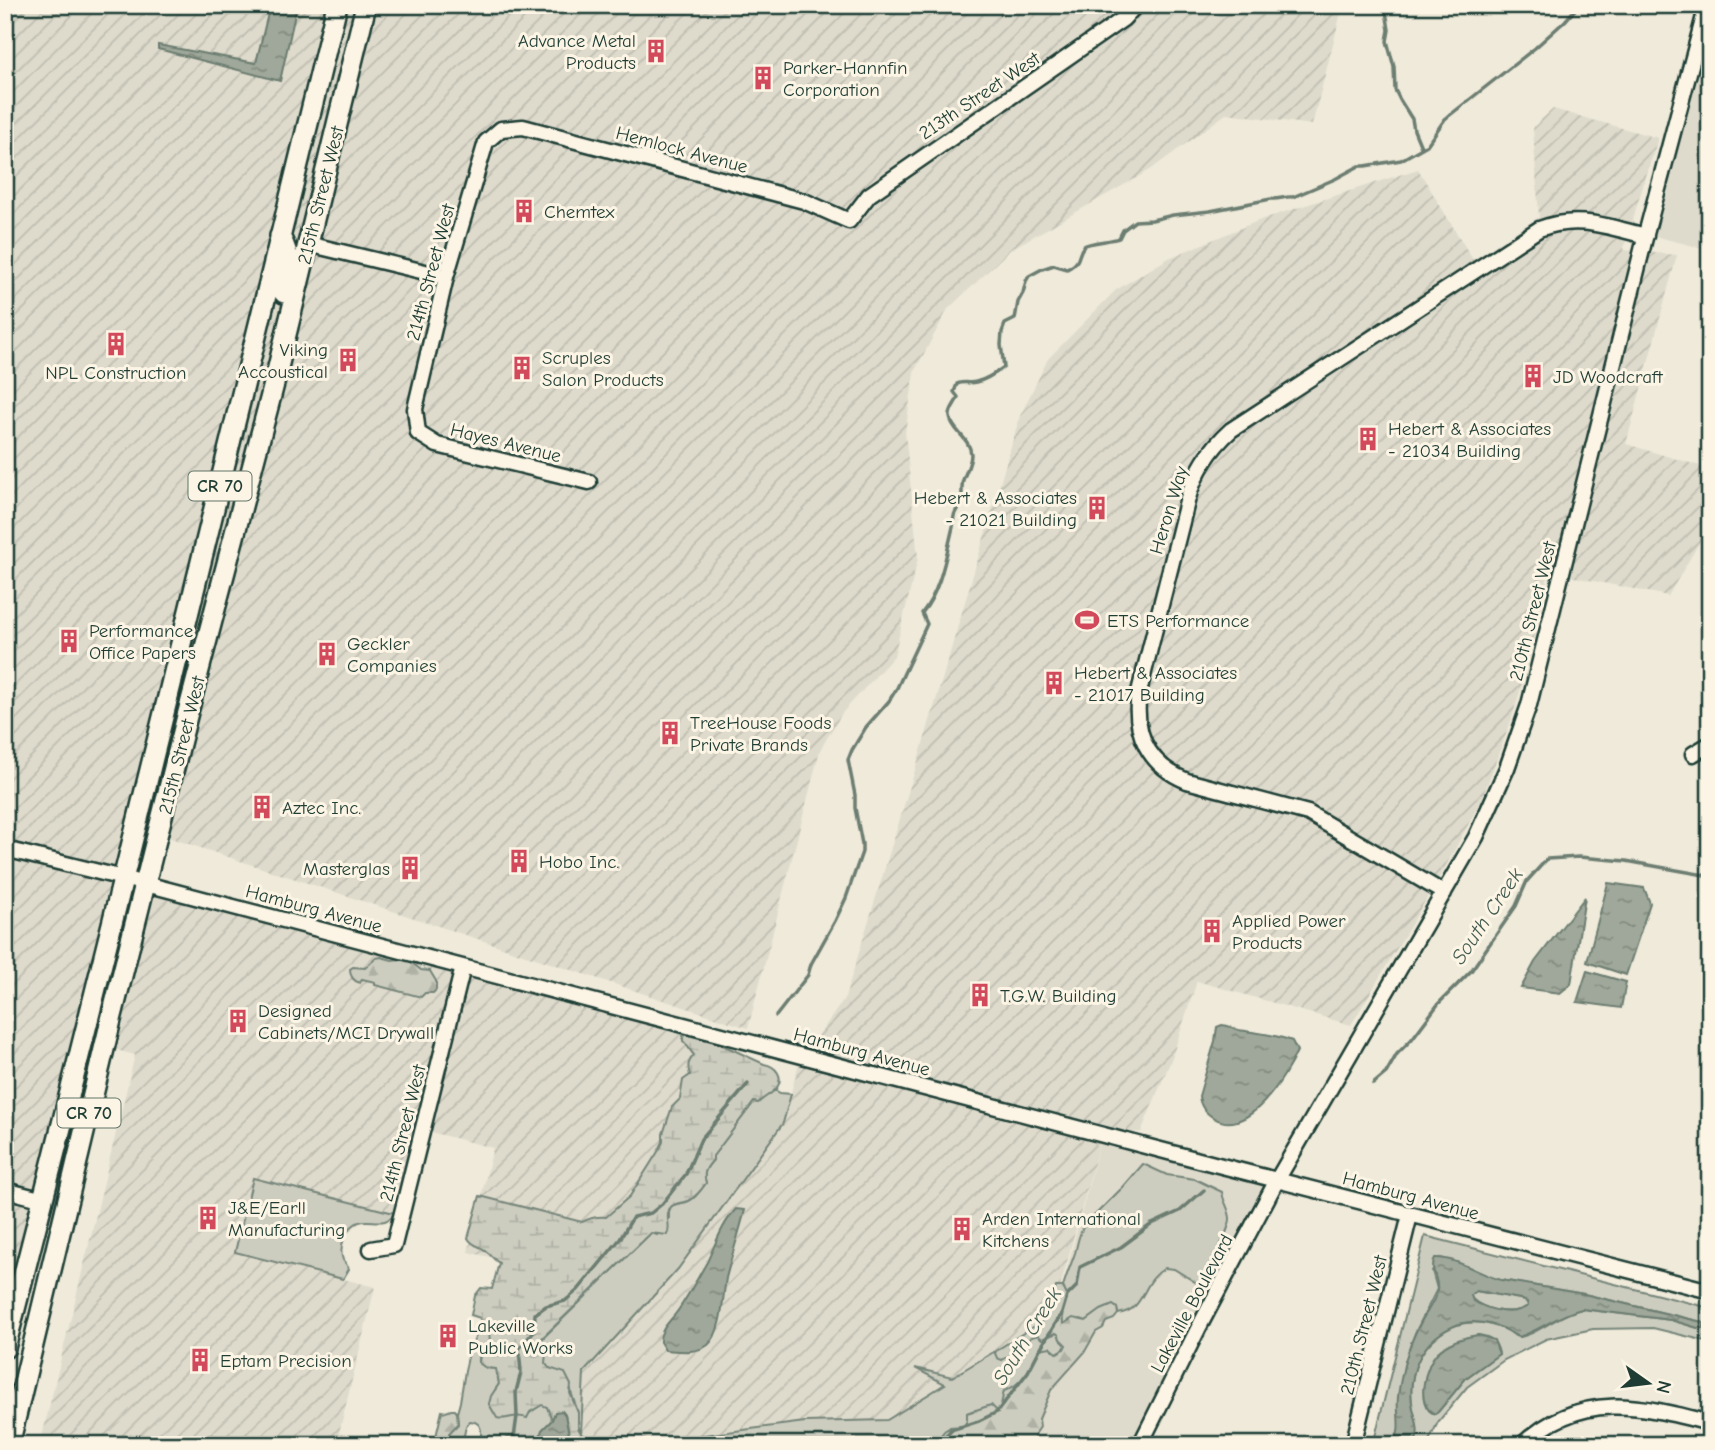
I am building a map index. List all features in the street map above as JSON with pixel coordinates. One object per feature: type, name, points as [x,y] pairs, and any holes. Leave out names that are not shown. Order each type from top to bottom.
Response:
[{"type":"main road","name":"215th Street West","points":[[5,1348],[44,1200],[337,5]]},
{"type":"main road","name":"215th Street West","points":[[9,1445],[366,5]]},
{"type":"main road","points":[[308,244],[298,225],[317,124],[317,89]]},
{"type":"main road","points":[[274,384],[273,347],[289,261],[280,236]]},
{"type":"street","name":"213th Street West","points":[[849,221],[869,195],[1123,19],[1136,5]]},
{"type":"street","name":"210th Street West","points":[[1277,1180],[1444,893],[1486,817],[1507,768],[1526,713],[1707,5]]},
{"type":"street","name":"Hemlock Avenue","points":[[502,129],[523,127],[791,197],[849,221]]},
{"type":"street","name":"214th Street West","points":[[418,433],[415,409],[446,277],[486,142],[502,129]]},
{"type":"street","name":"Heron Way","points":[[1444,893],[1317,817],[1290,807],[1187,781],[1162,766],[1148,749],[1137,721],[1139,692],[1188,498],[1195,476],[1207,455],[1231,430],[1539,229],[1576,221],[1646,236]]},
{"type":"street","points":[[308,244],[446,277]]},
{"type":"street","name":"Hayes Avenue","points":[[418,433],[437,445],[589,482]]},
{"type":"street","points":[[1693,754],[1710,744]]},
{"type":"street","name":"Hamburg Avenue","points":[[5,849],[1710,1291]]},
{"type":"street","name":"214th Street West","points":[[371,1249],[394,1245],[463,967]]},
{"type":"street","name":"Lakeville Boulevard","points":[[1140,1445],[1277,1180]]},
{"type":"street","points":[[5,1190],[44,1200]]},
{"type":"street","name":"210th Street West","points":[[1353,1445],[1410,1215]]},
{"type":"street","points":[[1522,1445],[1556,1419],[1601,1406],[1655,1410],[1710,1423]]},
{"type":"shaded area","points":[[5,5],[1343,5],[1312,125],[1227,113],[1150,170],[1011,249],[948,309],[914,372],[905,432],[918,558],[894,656],[842,713],[820,750],[748,1028],[131,825],[12,1310],[5,1304]]},
{"type":"shaded area","points":[[1710,5],[1710,250],[1646,234]]},
{"type":"shaded area","points":[[1553,109],[1658,138],[1623,250],[1677,255],[1626,444],[1710,469],[1710,524],[1668,596],[1549,572],[1523,681],[1481,801],[1442,873],[1351,1025],[1197,981],[1171,1060],[1141,1132],[1102,1134],[1052,1317],[887,1420],[805,1422],[666,1440],[657,1445],[581,1445],[584,1372],[678,1269],[783,1123],[799,1063],[845,998],[1020,416],[1048,359],[1116,290],[1169,258],[1263,219],[1418,169],[1473,260],[1539,217],[1533,127]]},
{"type":"shaded area","points":[[153,896],[743,1049],[574,1276],[468,1252],[493,1148],[415,1128],[394,1213],[253,1178],[235,1252],[375,1287],[336,1445],[40,1445],[135,1055],[109,1048]]},
{"type":"shaded area","points":[[1102,1134],[1277,1180],[1140,1445],[1021,1445]]},
{"type":"green space","points":[[381,957],[408,960],[421,970],[430,971],[436,981],[436,990],[421,997],[362,979],[360,983],[352,978],[350,969],[365,968]]},
{"type":"green space","points":[[687,1034],[716,1042],[772,1067],[778,1073],[779,1085],[758,1103],[754,1102],[713,1156],[705,1171],[706,1183],[699,1192],[690,1200],[674,1204],[670,1208],[667,1235],[651,1233],[539,1341],[544,1344],[545,1363],[549,1368],[565,1373],[571,1385],[570,1393],[578,1413],[578,1428],[588,1445],[571,1445],[565,1415],[562,1411],[552,1420],[547,1407],[542,1405],[530,1412],[527,1418],[497,1418],[489,1404],[499,1384],[496,1369],[486,1368],[479,1363],[481,1347],[489,1344],[490,1328],[489,1325],[481,1324],[480,1318],[471,1315],[475,1296],[481,1288],[492,1289],[499,1263],[468,1238],[480,1196],[582,1222],[606,1217],[630,1196],[663,1142],[672,1107],[680,1099],[683,1080],[690,1075],[689,1064],[694,1055],[683,1041],[683,1036]]},
{"type":"green space","points":[[775,1090],[791,1094],[783,1123],[678,1269],[584,1372],[581,1433],[571,1389],[555,1370],[545,1363],[539,1342],[651,1233],[657,1235],[669,1218],[672,1206],[696,1196],[706,1183],[705,1171],[713,1156],[754,1102],[758,1103]]},
{"type":"green space","points":[[1143,1164],[1167,1175],[1195,1179],[1222,1192],[1230,1218],[1218,1251],[1200,1285],[1174,1269],[1165,1268],[1155,1276],[1139,1301],[1129,1310],[1118,1314],[1117,1308],[1096,1314],[1086,1321],[1081,1319],[1063,1324],[1062,1313],[1067,1296],[1063,1287],[1082,1229]]},
{"type":"green space","points":[[253,1178],[394,1213],[387,1220],[359,1222],[350,1228],[342,1249],[343,1260],[349,1269],[343,1279],[235,1252]]},
{"type":"green space","points":[[1425,1236],[1710,1308],[1710,1342],[1653,1328],[1593,1329],[1546,1339],[1504,1360],[1467,1387],[1438,1422],[1427,1445],[1413,1445],[1417,1430],[1411,1396],[1412,1382],[1420,1355],[1437,1335],[1460,1324],[1488,1324],[1507,1330],[1516,1337],[1537,1331],[1566,1314],[1582,1309],[1671,1320],[1701,1329],[1704,1325],[1702,1322],[1584,1294],[1489,1277],[1440,1258],[1432,1271],[1437,1289],[1415,1333],[1405,1361],[1399,1430],[1393,1445],[1373,1445]],"holes":[[[1482,1336],[1495,1343],[1499,1354],[1466,1378],[1435,1414],[1425,1403],[1424,1394],[1426,1375],[1434,1358],[1452,1343],[1467,1337]]]},
{"type":"green space","points":[[1056,1287],[1063,1287],[1067,1296],[1062,1313],[1063,1324],[1073,1318],[1086,1321],[1113,1305],[1118,1314],[1096,1332],[1084,1353],[1051,1390],[1032,1445],[941,1445],[938,1442],[942,1433],[964,1426],[967,1413],[991,1405],[998,1412],[1004,1391],[1021,1380],[1040,1349],[1050,1347],[1057,1353],[1064,1349],[1066,1345],[1056,1333],[1042,1339],[1038,1335],[1031,1337],[1018,1350],[1002,1360],[997,1358],[995,1353],[1042,1321],[1051,1306]]},
{"type":"green space","points":[[1476,1291],[1520,1299],[1527,1302],[1528,1306],[1514,1311],[1491,1309],[1471,1298]]},
{"type":"green space","points":[[481,1324],[489,1325],[491,1340],[481,1352],[479,1362],[486,1368],[497,1369],[499,1384],[489,1404],[499,1418],[520,1415],[524,1417],[542,1404],[547,1407],[552,1420],[542,1430],[538,1445],[529,1445],[528,1442],[509,1437],[495,1445],[479,1445],[480,1426],[470,1421],[466,1426],[462,1445],[442,1445],[448,1443],[449,1433],[458,1424],[457,1413],[469,1352]]},
{"type":"green space","points":[[1056,1333],[1067,1345],[1064,1349],[1057,1353],[1040,1349],[1028,1372],[1010,1390],[997,1412],[978,1410],[967,1413],[964,1426],[950,1427],[938,1441],[941,1445],[657,1445],[666,1440],[805,1422],[887,1420],[945,1384],[915,1368],[952,1377],[997,1350],[995,1353],[1002,1360],[1018,1350],[1031,1337],[1038,1335],[1042,1339]]},
{"type":"green space","points":[[451,1410],[457,1413],[458,1424],[449,1433],[448,1444],[434,1445],[442,1411]]},
{"type":"water","points":[[270,5],[297,5],[280,81],[158,49],[158,45],[256,63]]},
{"type":"water","points":[[1608,883],[1644,888],[1650,903],[1626,975],[1587,962]]},
{"type":"water","points":[[1585,897],[1571,984],[1560,993],[1521,988],[1535,962]]},
{"type":"water","points":[[1587,971],[1626,982],[1621,1008],[1577,1002]]},
{"type":"water","points":[[1222,1025],[1292,1041],[1297,1051],[1275,1089],[1264,1102],[1240,1120],[1227,1122],[1208,1114],[1199,1096],[1217,1027]]},
{"type":"water","points":[[736,1209],[745,1210],[726,1278],[723,1304],[713,1340],[698,1350],[665,1350],[660,1337],[666,1325],[690,1292],[723,1227]]},
{"type":"water","points":[[1435,1258],[1443,1258],[1493,1278],[1584,1294],[1702,1322],[1704,1327],[1701,1329],[1671,1320],[1582,1309],[1519,1337],[1485,1323],[1457,1325],[1433,1340],[1419,1358],[1411,1391],[1418,1430],[1416,1440],[1413,1445],[1393,1445],[1398,1434],[1398,1397],[1404,1365],[1415,1334],[1436,1294],[1433,1262]],"holes":[[[1476,1291],[1527,1302],[1528,1306],[1508,1312],[1479,1304],[1473,1301],[1471,1295]]]},
{"type":"water","points":[[1478,1335],[1494,1340],[1499,1354],[1466,1378],[1435,1414],[1429,1410],[1423,1394],[1426,1375],[1433,1358],[1452,1342]]},
{"type":"water","points":[[562,1411],[571,1445],[538,1445],[542,1430],[552,1420],[555,1412]]},
{"type":"waterway","points":[[1387,5],[1387,41],[1394,67],[1395,90],[1412,119],[1421,147]]},
{"type":"waterway","points":[[776,1016],[808,975],[811,964],[846,898],[862,852],[848,760],[866,727],[897,688],[927,624],[922,613],[934,594],[942,572],[954,516],[961,501],[963,480],[971,458],[968,443],[951,422],[951,411],[958,397],[954,392],[957,384],[980,381],[1004,367],[1002,332],[1005,324],[1015,319],[1018,302],[1029,276],[1054,265],[1067,269],[1077,261],[1084,246],[1119,238],[1123,230],[1135,221],[1293,197],[1359,166],[1401,160],[1427,145],[1445,119],[1535,48],[1579,5]]},
{"type":"waterway","name":"South Creek","points":[[1373,1084],[1386,1073],[1397,1054],[1439,1003],[1471,971],[1516,906],[1527,881],[1547,859],[1579,857],[1626,861],[1710,876]]},
{"type":"waterway","points":[[513,1445],[517,1416],[516,1392],[521,1372],[519,1349],[534,1331],[535,1314],[546,1306],[565,1301],[578,1290],[620,1239],[633,1217],[651,1213],[662,1204],[686,1174],[701,1139],[748,1084]]},
{"type":"waterway","name":"South Creek","points":[[937,1445],[951,1430],[997,1412],[1028,1372],[1062,1313],[1067,1296],[1077,1286],[1080,1267],[1121,1247],[1152,1224],[1180,1211],[1204,1190]]},
{"type":"place","name":"Advance Metal Products","points":[[656,51]]},
{"type":"place","name":"Parker-Hannfin Corporation","points":[[763,78]]},
{"type":"place","name":"Chemtex","points":[[524,211]]},
{"type":"place","name":"NPL Construction","points":[[116,344]]},
{"type":"place","name":"Viking Accoustical","points":[[348,360]]},
{"type":"place","name":"Scruples Salon Products","points":[[522,368]]},
{"type":"place","name":"JD Woodcraft","points":[[1533,376]]},
{"type":"place","name":"Hebert & Associates - 21034 Building","points":[[1368,439]]},
{"type":"place","name":"Hebert & Associates - 21021 Building","points":[[1097,508]]},
{"type":"place","name":"ETS Performance","points":[[1087,620]]},
{"type":"place","name":"Performance Office Papers","points":[[69,641]]},
{"type":"place","name":"Geckler Companies","points":[[327,654]]},
{"type":"place","name":"Hebert & Associates - 21017 Building","points":[[1054,683]]},
{"type":"place","name":"TreeHouse Foods Private Brands","points":[[670,733]]},
{"type":"place","name":"Aztec Inc.","points":[[262,807]]},
{"type":"place","name":"Hobo Inc.","points":[[519,861]]},
{"type":"place","name":"Masterglas","points":[[410,868]]},
{"type":"place","name":"Applied Power Products","points":[[1212,931]]},
{"type":"place","name":"T.G.W. Building","points":[[980,995]]},
{"type":"place","name":"Designed Cabinets/MCI Drywall","points":[[238,1021]]},
{"type":"place","name":"J&E/Earll Manufacturing","points":[[208,1218]]},
{"type":"place","name":"Arden International Kitchens","points":[[962,1229]]},
{"type":"place","name":"Lakeville Public Works","points":[[448,1336]]},
{"type":"place","name":"Eptam Precision","points":[[200,1360]]}]
